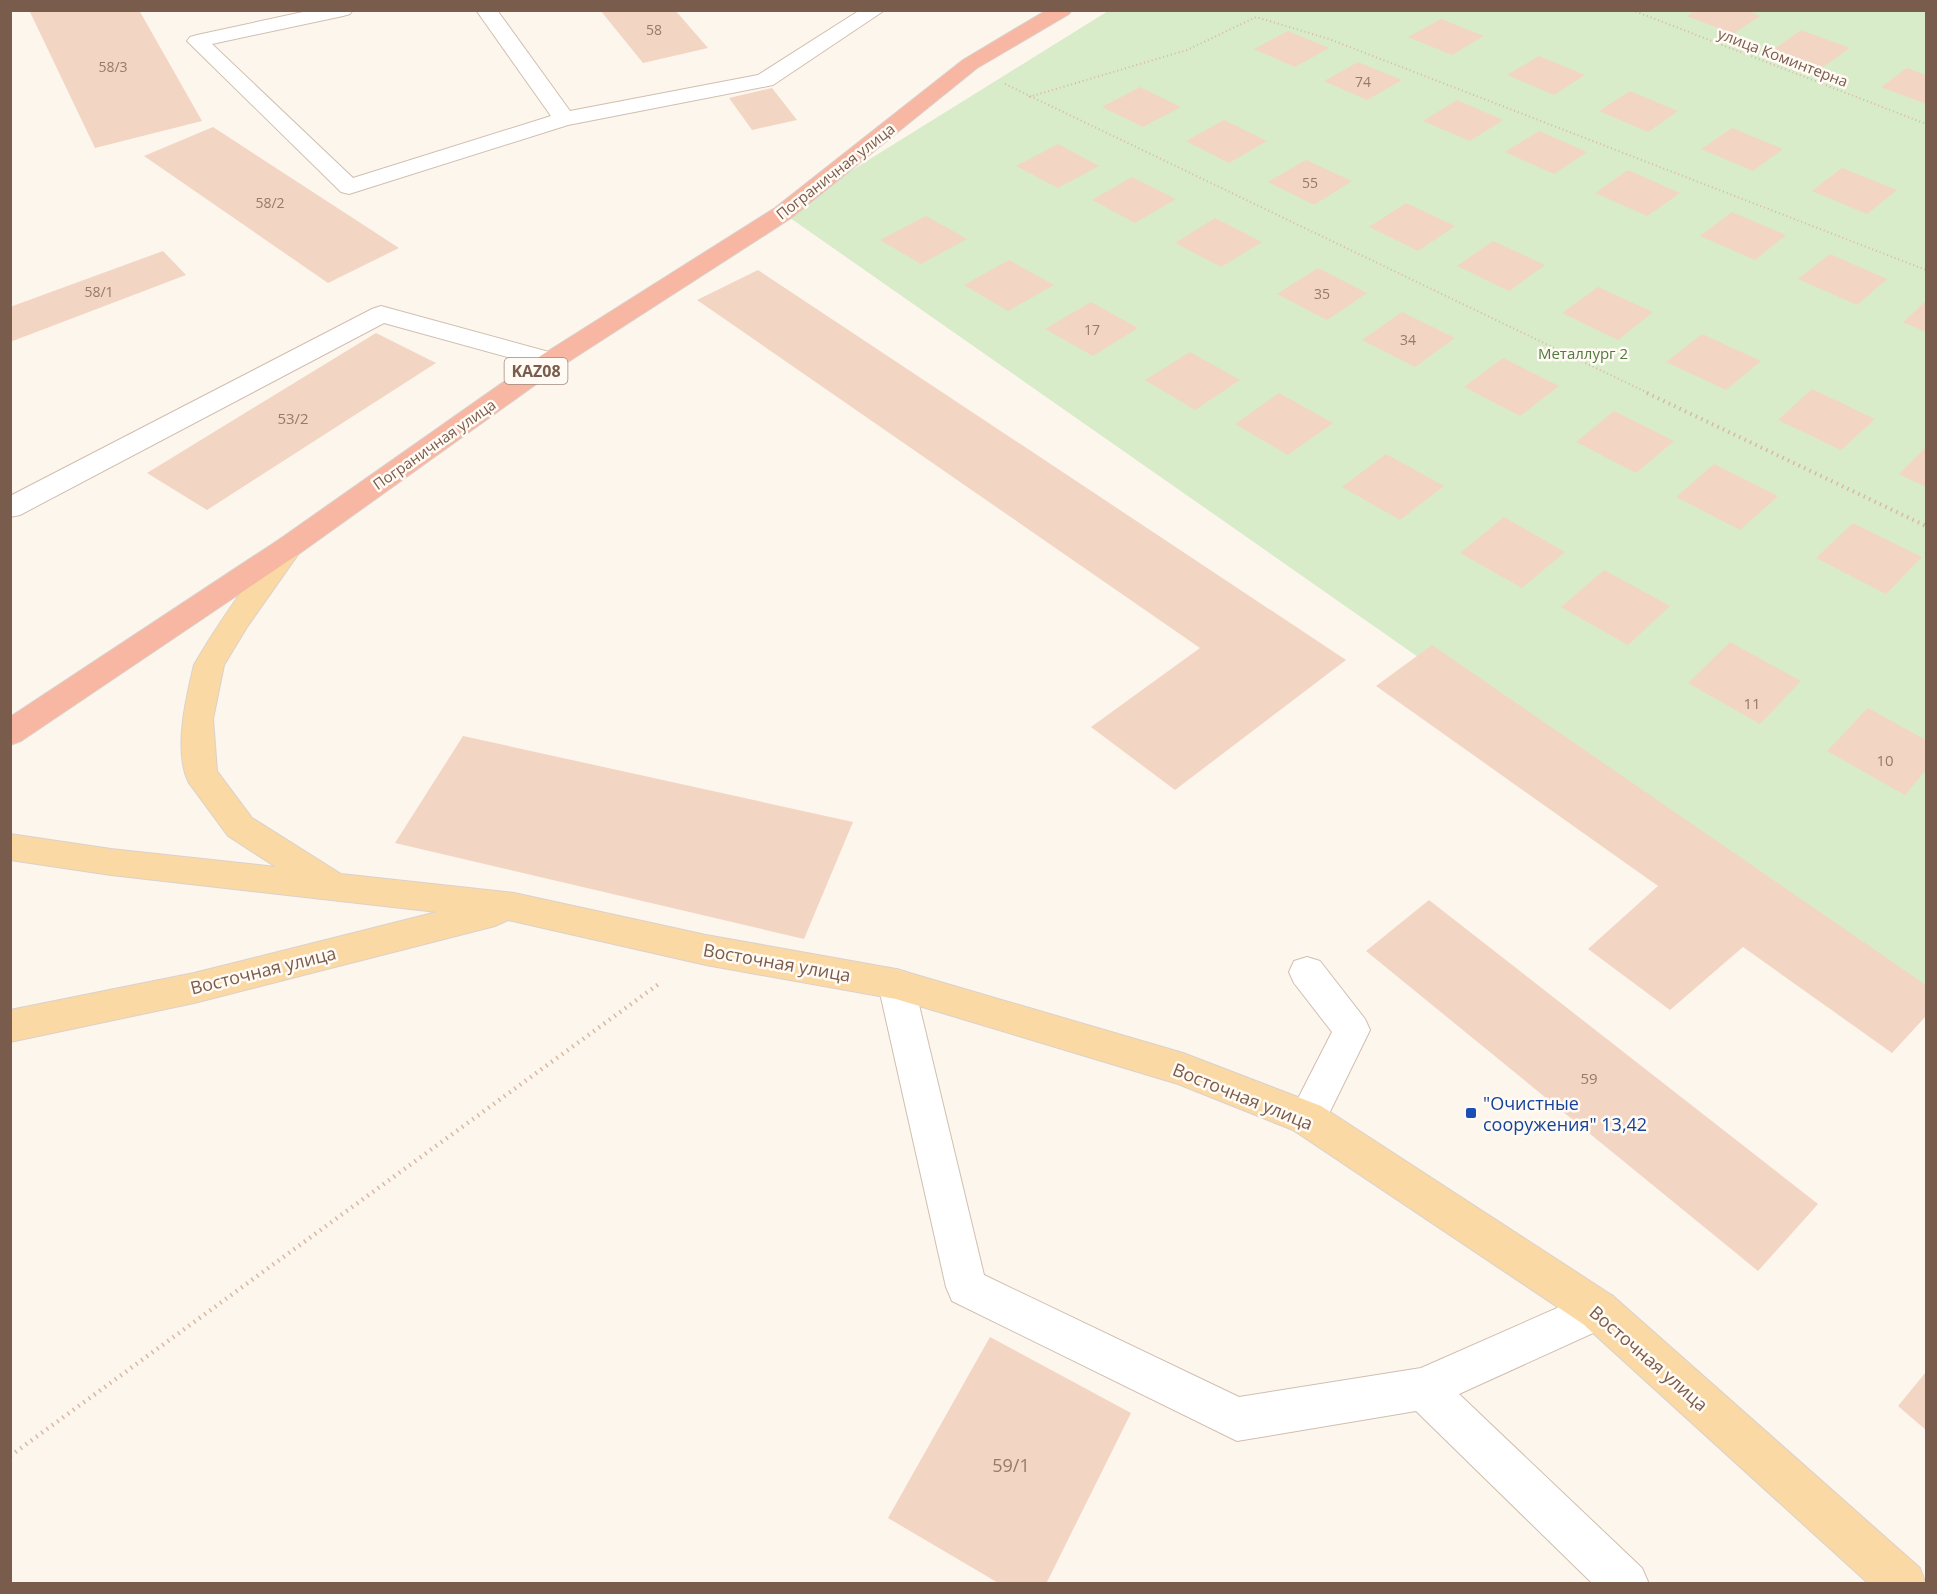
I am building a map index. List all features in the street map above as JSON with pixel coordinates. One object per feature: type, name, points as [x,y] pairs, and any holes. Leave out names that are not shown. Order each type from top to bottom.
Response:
[{"type":"highway","name":"Пограничная улица","points":[[10,733],[290,546],[551,361],[783,213],[970,64],[1062,10]]},
{"type":"main road","points":[[290,546],[236,620],[209,665],[197,719],[201,774],[240,827],[336,887]]},
{"type":"main road","name":"Восточная улица","points":[[10,848],[111,862],[514,907],[706,950],[896,984],[1183,1069],[1307,1118],[1598,1310],[1904,1584]]},
{"type":"main road","name":"Восточная улица","points":[[10,1026],[194,988],[514,907]]},
{"type":"lane","points":[[343,10],[197,41],[349,187],[564,119],[765,81],[875,10]]},
{"type":"lane","points":[[486,10],[564,119]]},
{"type":"lane","points":[[10,508],[381,314],[551,361]]},
{"type":"lane","points":[[1307,972],[1352,1030],[1307,1118]]},
{"type":"lane","points":[[896,984],[966,1287],[1237,1419],[1423,1389],[1598,1310]]},
{"type":"lane","points":[[1423,1389],[1626,1584]]},
{"type":"path","name":"улица Коминтерна","points":[[1632,10],[1926,124]]},
{"type":"path","points":[[1029,97],[1187,50],[1256,17],[1329,39],[1926,270]]},
{"type":"path","points":[[970,64],[1029,97],[1926,526]]},
{"type":"path","points":[[10,1456],[706,950]]},
{"type":"green space","name":"Металлург 2","points":[[1108,11],[1926,11],[1926,1012],[783,213]]},
{"type":"building","points":[[29,10],[139,10],[202,121],[95,148]]},
{"type":"building","points":[[600,10],[675,10],[708,48],[643,63]]},
{"type":"building","points":[[1696,10],[1746,10],[1760,16],[1733,34],[1687,16]]},
{"type":"building","points":[[1441,19],[1484,36],[1452,55],[1408,37]]},
{"type":"building","points":[[1801,30],[1850,48],[1823,67],[1774,49]]},
{"type":"building","points":[[1288,31],[1329,48],[1295,67],[1254,49]]},
{"type":"building","points":[[1539,56],[1585,75],[1554,95],[1507,75]]},
{"type":"building","points":[[1358,62],[1402,80],[1367,100],[1324,81]]},
{"type":"building","points":[[1907,68],[1926,75],[1926,104],[1881,87]]},
{"type":"building","points":[[1140,87],[1181,107],[1143,127],[1102,107]]},
{"type":"building","points":[[772,88],[797,120],[752,130],[729,98]]},
{"type":"building","points":[[1630,91],[1678,111],[1648,132],[1599,111]]},
{"type":"building","points":[[1457,100],[1503,120],[1470,141],[1423,121]]},
{"type":"building","points":[[1224,120],[1267,141],[1229,163],[1186,141]]},
{"type":"building","points":[[213,127],[399,248],[328,283],[144,156]]},
{"type":"building","points":[[1732,128],[1783,149],[1753,171],[1701,149]]},
{"type":"building","points":[[1539,131],[1587,152],[1554,174],[1505,152]]},
{"type":"building","points":[[1058,144],[1099,166],[1058,188],[1016,166]]},
{"type":"building","points":[[1306,160],[1352,181],[1314,205],[1268,182]]},
{"type":"building","points":[[1842,168],[1897,190],[1867,214],[1812,191]]},
{"type":"building","points":[[1628,170],[1680,193],[1647,216],[1595,193]]},
{"type":"building","points":[[1132,177],[1176,199],[1135,223],[1092,200]]},
{"type":"building","points":[[1406,203],[1455,226],[1418,251],[1369,227]]},
{"type":"building","points":[[1732,212],[1786,235],[1755,260],[1700,236]]},
{"type":"building","points":[[926,216],[967,239],[921,264],[880,240]]},
{"type":"building","points":[[1215,218],[1262,242],[1221,267],[1175,243]]},
{"type":"building","points":[[1493,241],[1545,265],[1509,291],[1457,266]]},
{"type":"building","points":[[163,251],[186,275],[10,342],[10,307]]},
{"type":"building","points":[[1830,254],[1887,279],[1857,305],[1798,279]]},
{"type":"building","points":[[1009,260],[1054,285],[1008,311],[964,285]]},
{"type":"building","points":[[1318,268],[1367,293],[1327,320],[1277,294]]},
{"type":"building","points":[[758,270],[1346,660],[1175,790],[1091,727],[1200,648],[697,300]]},
{"type":"building","points":[[1598,287],[1653,312],[1618,340],[1562,313]]},
{"type":"building","points":[[1926,301],[1926,332],[1903,322]]},
{"type":"building","points":[[1091,302],[1138,328],[1093,356],[1045,329]]},
{"type":"building","points":[[1402,312],[1455,338],[1415,367],[1362,340]]},
{"type":"building","points":[[376,333],[436,363],[207,510],[147,473]]},
{"type":"building","points":[[1702,334],[1761,361],[1726,390],[1666,362]]},
{"type":"building","points":[[1190,352],[1240,380],[1195,410],[1145,380]]},
{"type":"building","points":[[1503,358],[1559,386],[1520,416],[1464,387]]},
{"type":"building","points":[[1812,389],[1875,419],[1841,450],[1778,420]]},
{"type":"building","points":[[1279,393],[1333,423],[1288,455],[1235,424]]},
{"type":"building","points":[[1614,411],[1674,441],[1636,473],[1576,442]]},
{"type":"building","points":[[1926,447],[1926,487],[1899,474]]},
{"type":"building","points":[[1386,454],[1444,486],[1400,520],[1342,487]]},
{"type":"building","points":[[1714,464],[1778,496],[1740,530],[1676,497]]},
{"type":"building","points":[[1504,517],[1565,552],[1522,588],[1460,553]]},
{"type":"building","points":[[1853,523],[1922,557],[1886,594],[1816,558]]},
{"type":"building","points":[[1604,570],[1670,606],[1628,645],[1561,607]]},
{"type":"building","points":[[1730,642],[1801,681],[1760,724],[1688,683]]},
{"type":"building","points":[[1432,645],[1926,985],[1926,1016],[1892,1053],[1743,947],[1670,1010],[1588,949],[1658,886],[1376,686]]},
{"type":"building","points":[[1868,708],[1926,740],[1926,770],[1905,795],[1827,751]]},
{"type":"building","points":[[463,736],[853,822],[804,939],[395,843]]},
{"type":"building","points":[[1429,900],[1818,1204],[1758,1271],[1366,951]]},
{"type":"building","points":[[990,1337],[1131,1413],[1046,1584],[1000,1584],[888,1518]]},
{"type":"building","points":[[1926,1372],[1926,1430],[1898,1406]]},
{"type":"place","name":"\"Очистные сооружения\" 13,42","points":[[1471,1113]]}]
